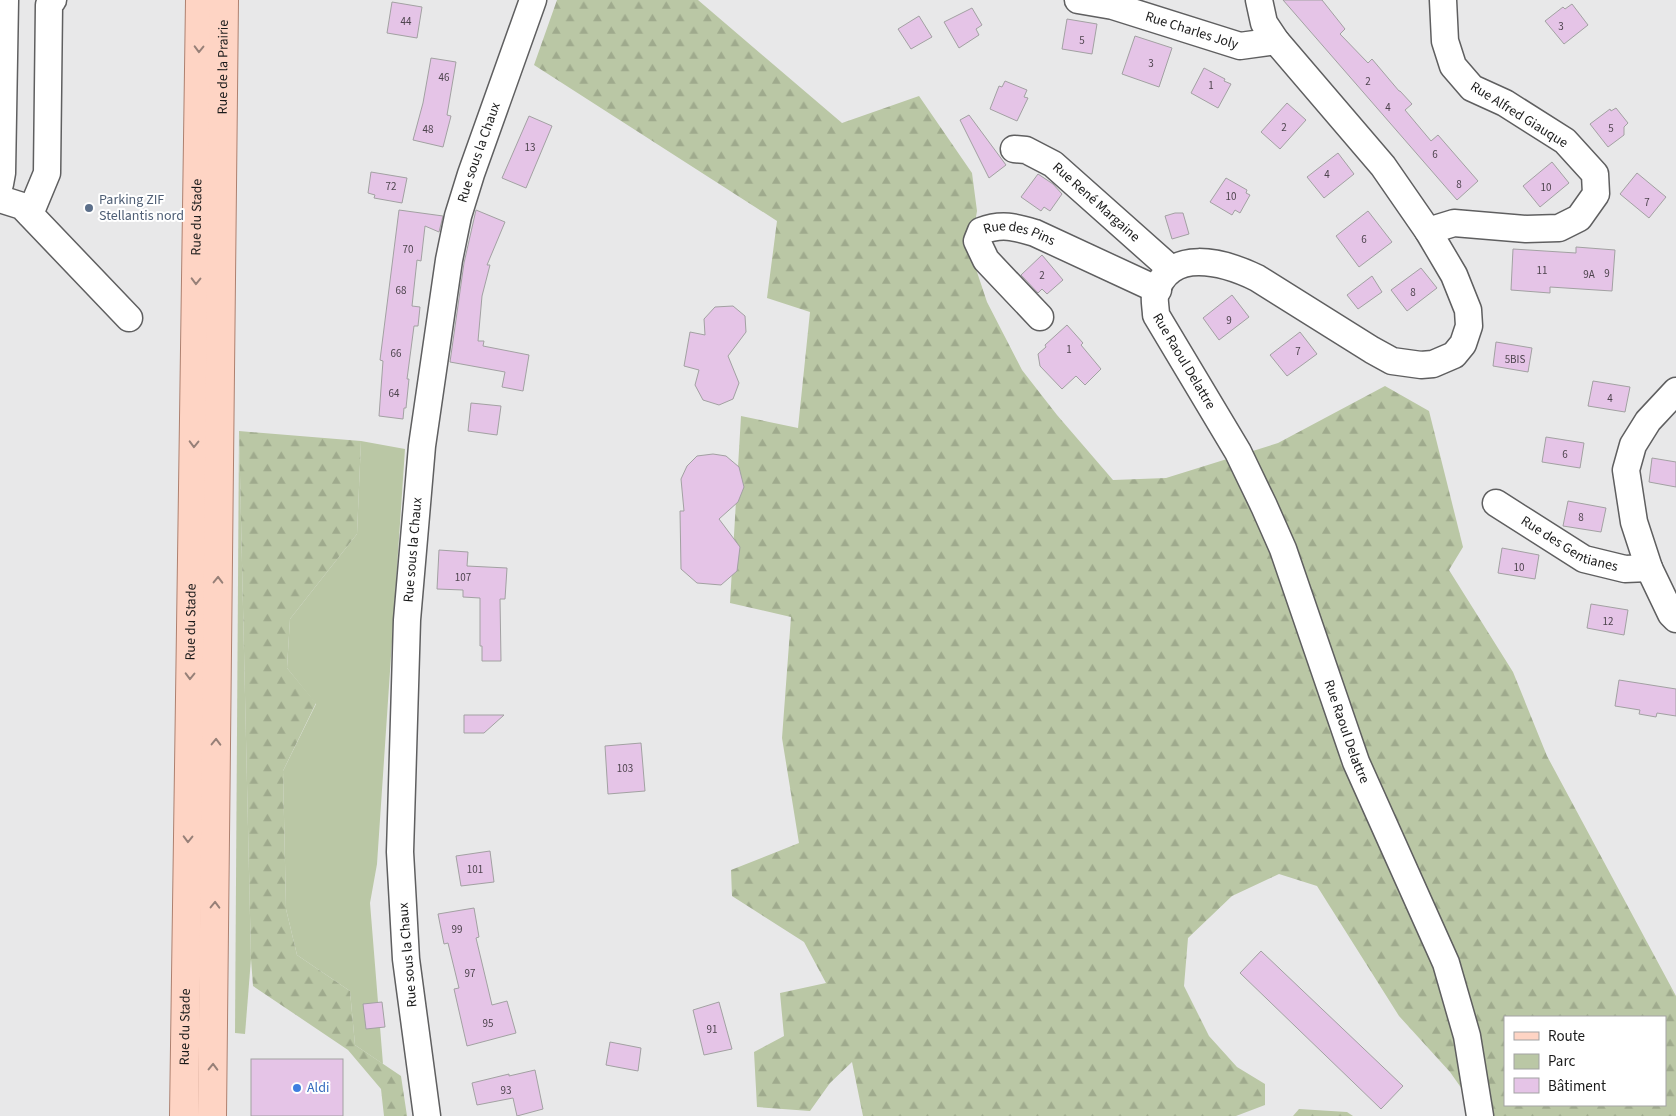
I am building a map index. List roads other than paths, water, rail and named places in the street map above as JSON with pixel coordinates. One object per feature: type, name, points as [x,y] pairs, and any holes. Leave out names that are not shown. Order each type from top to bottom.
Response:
[{"type":"main road","name":"Rue de la Prairie","points":[[200,0],[210,132]]},
{"type":"main road","name":"Rue de la Prairie","points":[[210,132],[224,0]]},
{"type":"main road","name":"Rue du Stade","points":[[184,1116],[210,132]]},
{"type":"main road","name":"Rue du Stade","points":[[210,132],[212,1116]]},
{"type":"street","points":[[0,184],[2,173],[5,0]]},
{"type":"street","points":[[30,214],[47,173],[49,5],[53,0]]},
{"type":"street","name":"Rue sous la Chaux","points":[[427,1116],[406,959],[400,852],[407,620],[422,446],[449,260],[458,216],[533,0]]},
{"type":"street","name":"Rue Charles Joly","points":[[1078,0],[1113,6],[1240,46],[1276,42]]},
{"type":"street","points":[[1171,269],[1186,264],[1203,262],[1219,263],[1239,269],[1257,278],[1372,350],[1392,360],[1421,365],[1433,364],[1454,355],[1462,344],[1468,326],[1468,310],[1454,275],[1428,231],[1383,166],[1276,42],[1264,22],[1260,0]]},
{"type":"street","name":"Rue Alfred Giauque","points":[[1428,231],[1454,223],[1526,229],[1559,228],[1579,218],[1596,194],[1595,174],[1565,141],[1505,103],[1472,88],[1453,66],[1445,41],[1443,0]]},
{"type":"street","name":"Rue René Margaine","points":[[1014,149],[1026,150],[1053,164],[1171,269]]},
{"type":"street","points":[[0,199],[22,206],[129,318]]},
{"type":"street","name":"Rue des Pins","points":[[1040,317],[986,260],[977,241],[981,231],[994,226],[1014,227],[1035,233],[1158,290]]},
{"type":"street","name":"Rue Raoul Delattre","points":[[1171,269],[1162,281],[1155,296],[1156,315],[1238,452],[1275,532],[1311,629],[1356,762],[1446,964],[1467,1036],[1480,1116]]},
{"type":"street","points":[[1676,391],[1648,421],[1633,445],[1626,470],[1634,522],[1649,568],[1670,614],[1676,620]]},
{"type":"street","name":"Rue des Gentianes","points":[[1496,503],[1584,560],[1625,569],[1649,568]]},
{"type":"place","name":"Parking ZIF Stellantis nord","points":[[89,208]]},
{"type":"place","name":"Aldi","points":[[297,1088]]}]
